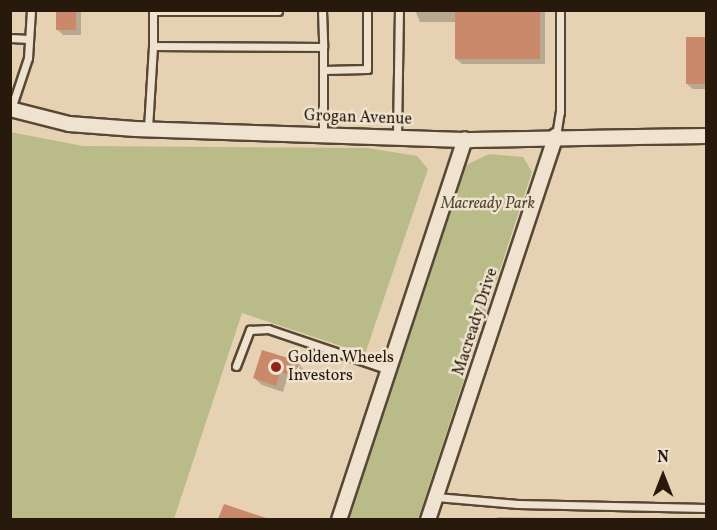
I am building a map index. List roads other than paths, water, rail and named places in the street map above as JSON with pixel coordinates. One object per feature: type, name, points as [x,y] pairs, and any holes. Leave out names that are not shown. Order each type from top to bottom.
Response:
[{"type":"street","name":"Grogan Avenue","points":[[11,109],[69,124],[148,128],[465,140],[556,136],[706,136]]},
{"type":"street","name":"Macready Drive","points":[[428,519],[556,136]]},
{"type":"street","points":[[339,519],[465,140]]},
{"type":"lane","points":[[11,109],[28,58],[31,10]]},
{"type":"lane","points":[[322,10],[323,134]]},
{"type":"lane","points":[[324,70],[367,69],[367,10]]},
{"type":"lane","points":[[398,136],[399,10]]},
{"type":"lane","points":[[556,136],[560,112],[560,10]]},
{"type":"lane","points":[[148,128],[153,11],[278,11]]},
{"type":"lane","points":[[10,38],[29,39]]},
{"type":"lane","points":[[153,46],[323,47]]},
{"type":"lane","points":[[236,366],[250,330],[268,329],[389,370]]},
{"type":"lane","points":[[436,497],[518,504],[706,508]]},
{"type":"place","name":"Golden Wheels Investors","points":[[276,367]]},
{"type":"park label","name":"Macready Park","points":[[488,204]]}]
